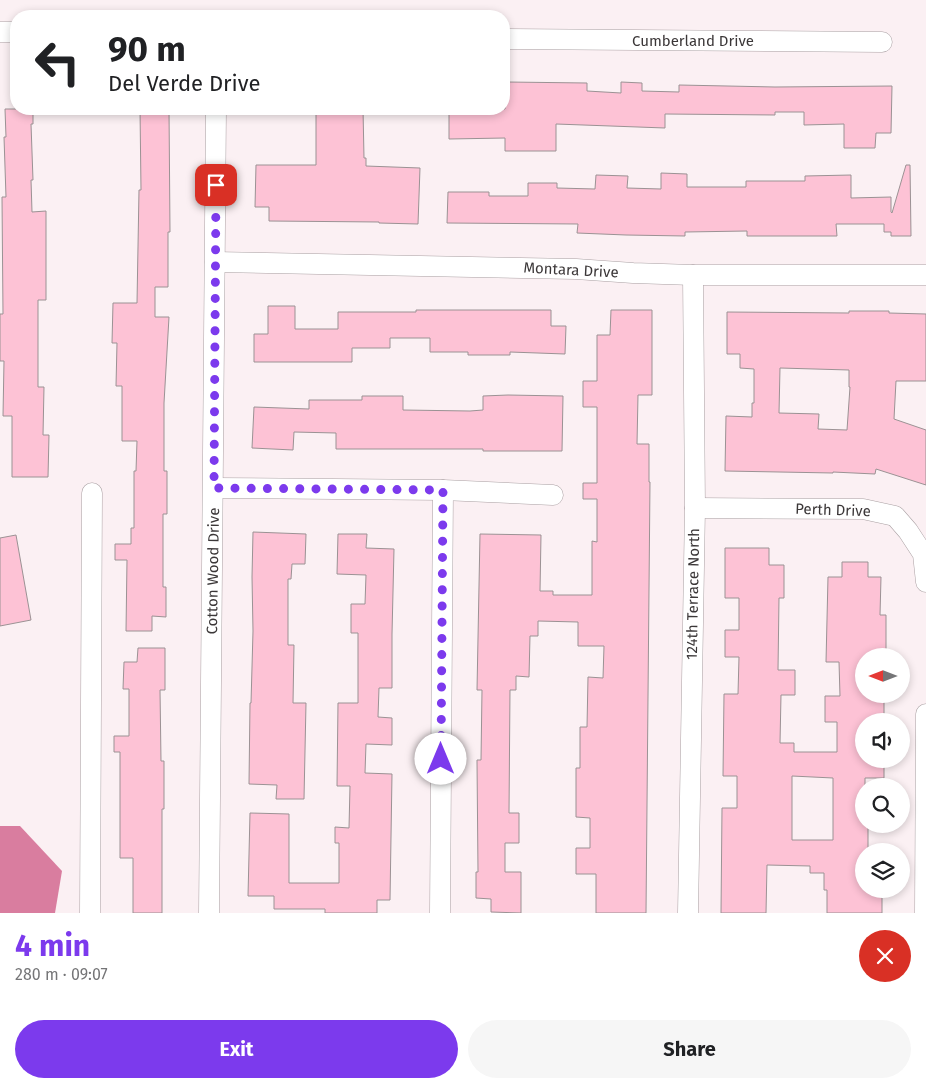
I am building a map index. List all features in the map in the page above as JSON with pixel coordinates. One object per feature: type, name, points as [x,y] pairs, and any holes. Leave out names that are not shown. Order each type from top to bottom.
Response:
[{"type":"street","name":"Cumberland Drive","points":[[510,39],[882,42]]},
{"type":"street","name":"Cotton Wood Drive","points":[[209,913],[216,115]]},
{"type":"street","name":"Montara Drive","points":[[215,262],[576,269],[693,275],[926,275]]},
{"type":"street","name":"124th Terrace North","points":[[688,913],[695,508],[693,275]]},
{"type":"street","points":[[214,488],[443,490],[553,495]]},
{"type":"street","points":[[440,913],[443,490]]},
{"type":"street","points":[[90,913],[92,493]]},
{"type":"street","name":"Perth Drive","points":[[695,508],[863,509],[895,516],[908,531],[923,554],[926,582]]},
{"type":"street","points":[[925,913],[926,714]]},
{"type":"shaded area","points":[[0,826],[20,826],[62,871],[55,913],[0,913]]},
{"type":"building","points":[[510,82],[587,83],[587,91],[621,93],[621,82],[642,83],[642,91],[679,92],[679,85],[775,87],[892,86],[891,133],[876,133],[875,148],[844,148],[844,124],[804,125],[804,112],[775,112],[775,115],[665,114],[665,128],[556,124],[556,151],[505,151],[505,138],[449,139],[449,115],[510,115]]},
{"type":"building","points":[[5,109],[10,109],[10,115],[33,115],[33,124],[31,124],[32,212],[46,211],[46,300],[38,300],[38,387],[44,387],[43,435],[49,435],[48,477],[12,477],[12,416],[3,416],[4,361],[0,361],[0,314],[3,314],[2,197],[6,197],[4,137],[6,137]]},
{"type":"building","points":[[140,115],[169,115],[170,232],[168,232],[168,287],[155,287],[155,317],[169,317],[164,403],[164,471],[167,471],[167,514],[163,514],[163,587],[166,587],[166,617],[152,616],[152,631],[126,631],[127,560],[115,560],[115,544],[131,544],[131,528],[134,528],[134,471],[136,471],[137,441],[122,441],[122,386],[116,386],[117,343],[112,343],[113,303],[137,303],[139,190],[141,190]]},
{"type":"building","points":[[316,115],[363,115],[364,158],[366,158],[366,166],[420,168],[418,224],[269,221],[269,207],[255,207],[256,165],[316,165]]},
{"type":"building","points":[[906,165],[910,165],[911,236],[891,236],[891,232],[884,232],[884,224],[836,224],[837,236],[747,236],[747,231],[685,232],[685,236],[577,233],[578,224],[447,223],[448,192],[489,192],[489,196],[528,196],[528,183],[557,183],[557,188],[595,189],[596,175],[628,176],[627,188],[661,189],[661,173],[687,174],[687,187],[746,187],[746,181],[805,181],[805,176],[851,175],[851,198],[891,197],[892,213]]},
{"type":"building","points":[[268,306],[295,306],[295,329],[338,329],[338,312],[551,310],[551,326],[566,326],[565,354],[510,352],[510,355],[468,355],[468,352],[430,352],[430,338],[390,338],[390,348],[352,348],[352,362],[254,362],[254,334],[268,334]]},
{"type":"building","points":[[611,310],[652,310],[652,395],[638,395],[637,444],[649,444],[650,482],[646,913],[596,913],[596,874],[576,874],[576,848],[590,848],[590,818],[576,817],[576,768],[580,768],[580,727],[587,727],[588,677],[603,678],[604,646],[578,646],[578,622],[538,621],[538,636],[530,636],[529,677],[516,676],[516,690],[510,690],[509,813],[519,813],[519,843],[505,843],[505,872],[521,872],[521,913],[491,912],[491,899],[476,898],[476,872],[478,872],[477,760],[481,760],[482,690],[477,690],[480,534],[541,535],[540,591],[553,591],[553,595],[592,595],[592,541],[597,542],[597,499],[583,499],[583,483],[597,483],[597,407],[583,407],[583,381],[597,381],[597,335],[610,335]]},
{"type":"building","points":[[849,311],[889,311],[889,313],[926,314],[926,381],[896,381],[894,419],[926,430],[926,485],[876,469],[875,474],[725,471],[726,416],[752,417],[752,403],[754,403],[754,369],[740,368],[740,354],[727,354],[727,312],[849,313]],"holes":[[[780,368],[849,370],[850,387],[847,430],[818,429],[819,414],[779,413]]]},
{"type":"building","points":[[362,396],[403,396],[403,410],[470,411],[483,410],[483,396],[563,396],[562,451],[336,449],[336,433],[294,432],[293,450],[252,448],[254,407],[309,409],[309,400],[362,400]]},
{"type":"building","points":[[253,532],[306,534],[305,564],[292,564],[291,579],[288,579],[288,645],[294,645],[293,703],[306,703],[304,799],[276,799],[277,785],[249,784],[253,631]]},
{"type":"building","points":[[338,534],[367,534],[366,548],[394,549],[392,688],[379,688],[378,717],[392,718],[392,745],[366,744],[365,773],[392,774],[390,900],[377,900],[377,913],[325,913],[325,909],[274,909],[274,896],[248,896],[250,813],[289,814],[289,883],[339,883],[339,843],[335,843],[335,827],[349,828],[350,786],[337,786],[338,703],[358,703],[358,633],[351,633],[351,604],[365,604],[366,575],[337,574]]},
{"type":"building","points":[[16,535],[31,620],[0,626],[0,538]]},
{"type":"building","points":[[725,548],[769,548],[769,565],[784,565],[784,598],[779,598],[778,670],[795,670],[795,695],[781,695],[780,743],[794,743],[794,752],[837,752],[837,722],[825,722],[825,696],[840,696],[839,662],[826,662],[828,577],[842,577],[842,562],[868,562],[868,577],[881,577],[880,615],[886,615],[886,648],[855,648],[855,703],[884,703],[884,713],[855,713],[855,768],[884,768],[884,778],[855,778],[855,833],[868,833],[868,843],[855,843],[855,898],[882,898],[882,913],[827,913],[827,890],[824,890],[824,873],[810,873],[810,866],[767,865],[766,913],[721,913],[722,808],[737,808],[737,776],[723,776],[724,694],[738,694],[739,657],[725,657],[725,630],[739,630],[739,598],[725,598]],"holes":[[[792,776],[833,778],[833,840],[792,840]]]},
{"type":"building","points":[[138,648],[165,648],[165,690],[160,690],[161,761],[164,761],[162,913],[133,913],[133,858],[120,858],[120,752],[114,752],[114,736],[129,736],[129,689],[123,689],[124,662],[137,662]]},
{"type":"route","points":[[216,185],[214,488],[443,490],[441,759]]}]
